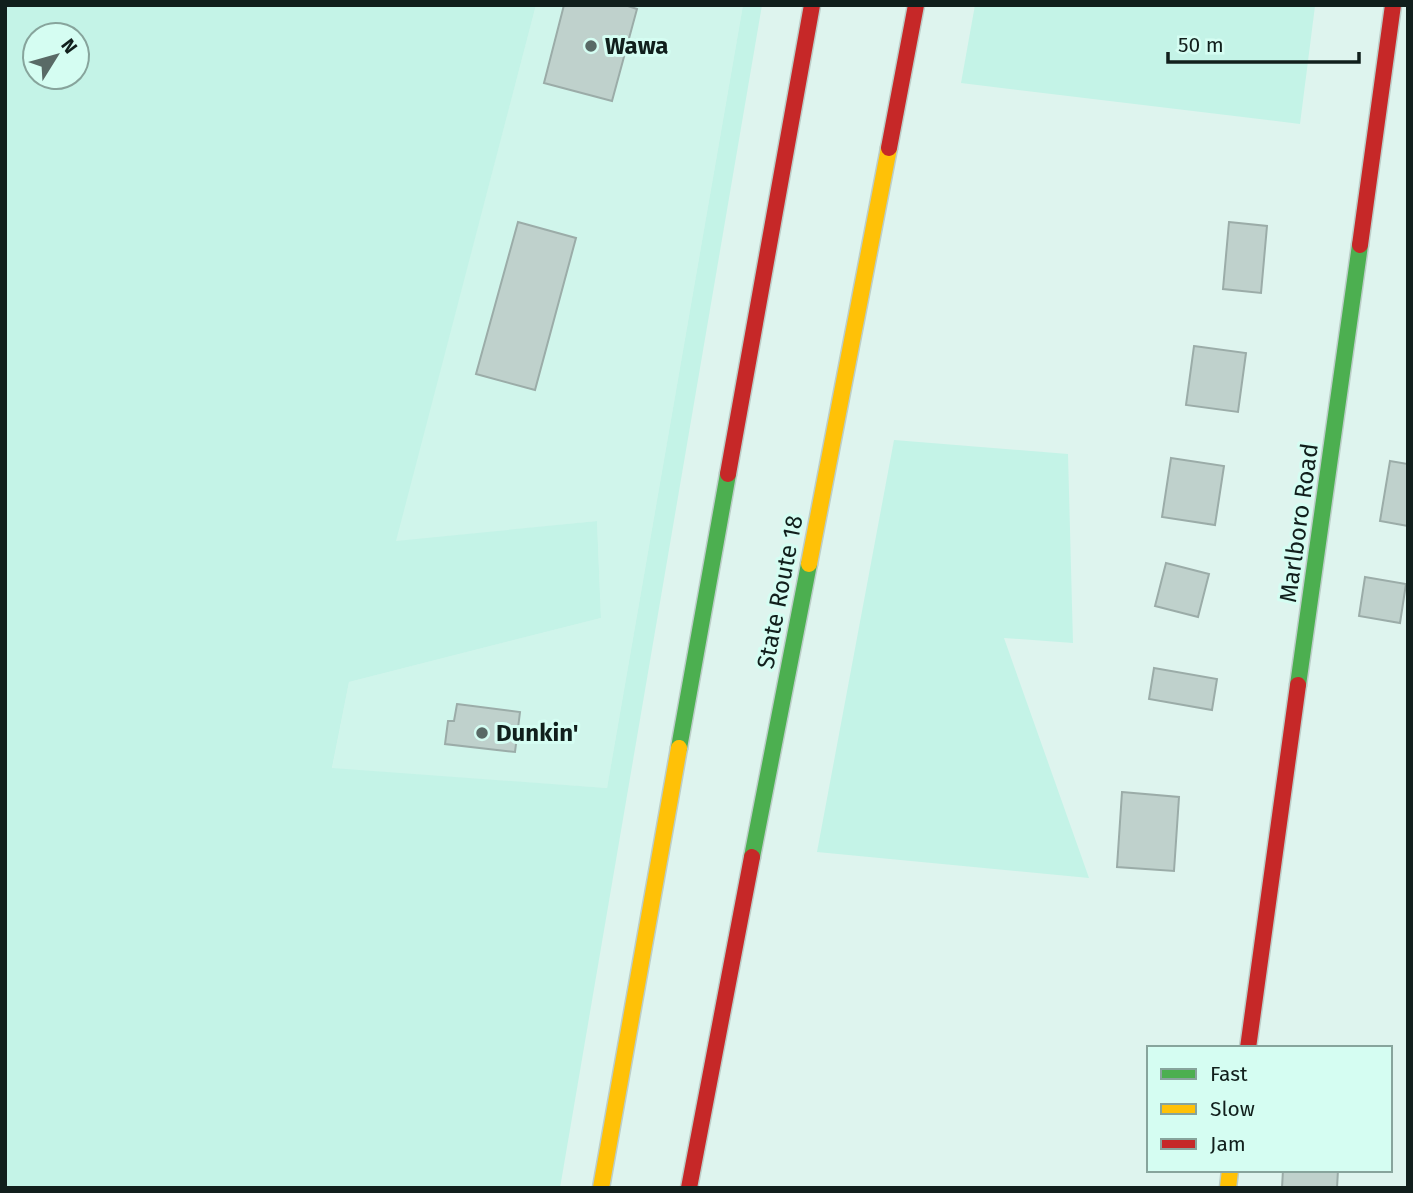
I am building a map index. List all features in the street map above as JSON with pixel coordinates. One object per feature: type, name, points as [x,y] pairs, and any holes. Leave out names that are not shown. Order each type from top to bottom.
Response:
[{"type":"main road","points":[[601,1188],[813,5]]},
{"type":"main road","name":"State Route 18","points":[[689,1188],[916,5]]},
{"type":"main road","name":"Marlboro Road","points":[[1248,1046],[1392,5]]},
{"type":"shaded area","points":[[5,5],[536,5],[396,541],[597,521],[601,618],[349,682],[332,768],[607,788],[743,5],[762,5],[560,1188],[5,1188]]},
{"type":"shaded area","points":[[536,5],[743,5],[607,788],[332,769],[349,682],[601,618],[597,521],[395,542]]},
{"type":"shaded area","points":[[975,5],[1315,6],[1300,124],[961,83]]},
{"type":"shaded area","points":[[894,440],[1068,454],[1073,643],[1004,638],[1089,878],[817,852]]},
{"type":"building","name":"Wawa","points":[[564,5],[625,5],[637,9],[612,101],[544,83]]},
{"type":"building","points":[[518,222],[576,238],[535,390],[476,374]]},
{"type":"building","points":[[1229,222],[1267,226],[1261,293],[1223,289]]},
{"type":"building","points":[[1194,346],[1246,353],[1238,412],[1186,405]]},
{"type":"building","points":[[1171,458],[1224,466],[1215,525],[1162,517]]},
{"type":"building","points":[[1390,461],[1408,464],[1408,526],[1380,521]]},
{"type":"building","points":[[1166,563],[1209,574],[1198,617],[1155,606]]},
{"type":"building","points":[[1365,577],[1406,584],[1400,623],[1359,616]]},
{"type":"building","points":[[1154,668],[1217,679],[1212,710],[1149,699]]},
{"type":"building","name":"Dunkin'","points":[[457,704],[520,712],[515,752],[445,744],[448,721],[454,721]]},
{"type":"building","points":[[1122,792],[1179,797],[1174,871],[1117,867]]},
{"type":"building","points":[[1283,1172],[1338,1172],[1337,1188],[1282,1188]]},
{"type":"traffic: fast","points":[[1298,685],[1360,245]]},
{"type":"traffic: fast","points":[[679,748],[728,474]]},
{"type":"traffic: fast","points":[[752,857],[809,564]]},
{"type":"traffic: slow","points":[[809,564],[889,148]]},
{"type":"traffic: slow","points":[[601,1188],[679,748]]},
{"type":"traffic: slow","points":[[1228,1188],[1230,1172]]},
{"type":"traffic: jam","points":[[728,474],[812,5]]},
{"type":"traffic: jam","points":[[889,148],[916,5]]},
{"type":"traffic: jam","points":[[1360,245],[1393,5]]},
{"type":"traffic: jam","points":[[1248,1046],[1298,685]]},
{"type":"traffic: jam","points":[[689,1188],[752,857]]},
{"type":"place","name":"Wawa","points":[[591,46]]},
{"type":"place","name":"Dunkin'","points":[[482,733]]}]
